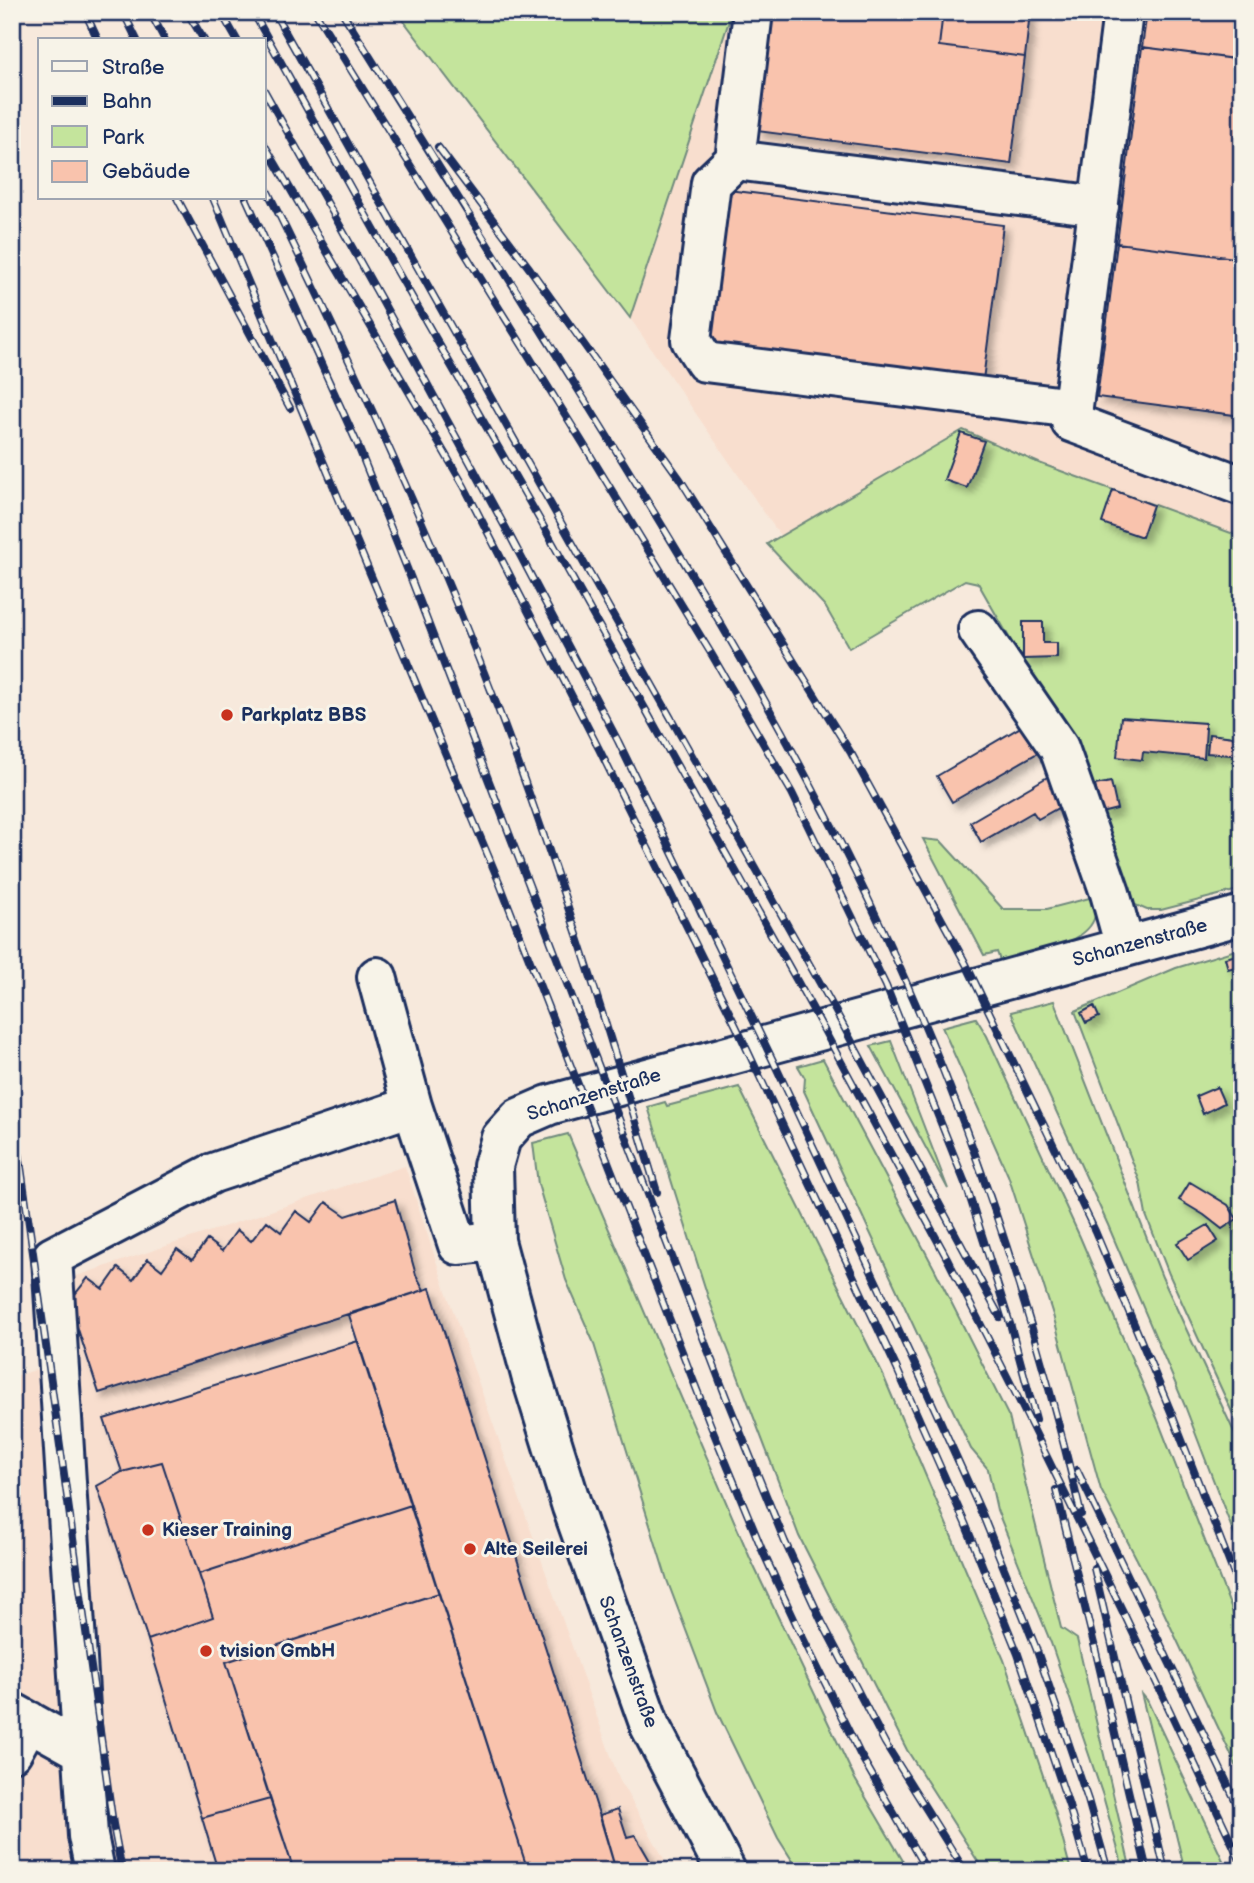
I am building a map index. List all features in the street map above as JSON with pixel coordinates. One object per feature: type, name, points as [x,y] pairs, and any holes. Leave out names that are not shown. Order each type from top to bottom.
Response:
[{"type":"street","points":[[753,12],[735,160],[711,183],[691,340],[705,362],[1073,408]]},
{"type":"street","points":[[1123,12],[1071,422],[1242,486]]},
{"type":"street","points":[[735,160],[1098,206]]},
{"type":"street","points":[[978,630],[1059,748],[1110,893],[1125,947]]},
{"type":"street","name":"Schanzenstraße","points":[[726,1871],[650,1726],[572,1507],[531,1375],[495,1241],[493,1166],[501,1139],[519,1118],[549,1105],[1242,915]]},
{"type":"street","points":[[377,977],[412,1106],[458,1245],[495,1241]]},
{"type":"street","points":[[93,1870],[82,1751],[52,1258],[213,1173],[412,1106]]},
{"type":"street","points":[[18,1729],[82,1751]]},
{"type":"shaded area","points":[[732,12],[1242,12],[1242,537],[1039,463],[963,430],[781,537],[630,318]]},
{"type":"shaded area","points":[[405,1166],[446,1291],[619,1779],[671,1871],[12,1871],[12,1377],[42,1368],[38,1289]]},
{"type":"green space","points":[[397,12],[732,12],[630,318]]},
{"type":"green space","points":[[963,430],[1039,463],[1242,537],[1242,889],[1161,910],[1147,910],[1133,904],[1069,742],[978,583],[965,580],[849,648],[825,606],[767,544]]},
{"type":"green space","points":[[923,839],[941,841],[1003,909],[1047,909],[1097,896],[1094,919],[1079,936],[1067,943],[1001,963],[997,952],[984,955]]},
{"type":"green space","points":[[1242,948],[1242,1434],[1169,1274],[1146,1215],[1140,1182],[1075,1011],[1176,968]]},
{"type":"green space","points":[[1054,1001],[1162,1277],[1242,1449],[1242,1555],[1185,1406],[1108,1225],[1011,1012]]},
{"type":"green space","points":[[976,1018],[987,1036],[1080,1237],[1157,1418],[1242,1636],[1242,1778],[1159,1602],[1101,1490],[1053,1315],[1008,1175],[942,1027]]},
{"type":"green space","points":[[891,1041],[948,1189],[871,1046]]},
{"type":"green space","points":[[823,1059],[934,1268],[1009,1417],[1061,1628],[1077,1639],[1131,1871],[1124,1871],[1103,1796],[1051,1643],[997,1510],[988,1469],[971,1449],[804,1091],[805,1078],[798,1066]]},
{"type":"green space","points":[[739,1087],[883,1375],[1004,1660],[1055,1811],[1071,1871],[984,1871],[907,1750],[799,1536],[708,1297],[648,1107],[665,1102],[667,1106]]},
{"type":"green space","points":[[568,1134],[750,1558],[855,1779],[909,1871],[799,1871],[778,1838],[717,1712],[667,1580],[593,1341],[566,1280],[538,1184],[533,1143]]},
{"type":"green space","points":[[1141,1693],[1147,1700],[1228,1871],[1185,1871]]},
{"type":"building","points":[[772,12],[943,12],[939,46],[1025,57],[1011,164],[757,131]]},
{"type":"building","points":[[943,12],[1030,12],[1025,57],[939,46]]},
{"type":"building","points":[[1147,12],[1242,12],[1242,60],[1142,47]]},
{"type":"building","points":[[1142,47],[1242,60],[1242,259],[1117,243]]},
{"type":"building","points":[[728,190],[1003,225],[983,380],[708,344]]},
{"type":"building","points":[[1117,243],[1242,259],[1242,416],[1097,397]]},
{"type":"building","points":[[961,433],[984,441],[967,488],[944,480]]},
{"type":"building","points":[[1113,490],[1153,505],[1142,537],[1102,523]]},
{"type":"building","points":[[1023,622],[1043,622],[1043,643],[1057,643],[1057,658],[1023,659]]},
{"type":"building","points":[[1121,717],[1205,723],[1204,758],[1143,752],[1142,760],[1117,757]]},
{"type":"building","points":[[1031,721],[1046,748],[952,802],[937,776]]},
{"type":"building","points":[[1209,734],[1242,738],[1242,756],[1207,753]]},
{"type":"building","points":[[1049,776],[1065,804],[1038,819],[1033,812],[981,842],[970,822]]},
{"type":"building","points":[[1111,782],[1117,809],[1101,813],[1095,785]]},
{"type":"building","points":[[1241,954],[1242,965],[1228,969],[1225,958]]},
{"type":"building","points":[[1094,1006],[1099,1017],[1086,1023],[1081,1013]]},
{"type":"building","points":[[1217,1087],[1224,1103],[1203,1114],[1196,1096]]},
{"type":"building","points":[[1190,1182],[1228,1205],[1237,1219],[1222,1229],[1179,1200]]},
{"type":"building","points":[[395,1200],[416,1275],[424,1290],[99,1393],[69,1302],[88,1278],[103,1289],[118,1268],[133,1280],[148,1259],[162,1270],[177,1249],[192,1260],[207,1240],[222,1251],[237,1230],[251,1241],[267,1221],[281,1232],[296,1211],[311,1222],[326,1202],[346,1216]]},
{"type":"building","points":[[1208,1225],[1218,1241],[1188,1260],[1177,1243]]},
{"type":"building","name":"Alte Seilerei","points":[[430,1288],[616,1871],[528,1871],[349,1315]]},
{"type":"building","points":[[358,1341],[411,1505],[199,1574],[162,1462],[122,1472],[104,1419]]},
{"type":"building","name":"Kieser Training","points":[[162,1462],[213,1617],[148,1640],[97,1486],[122,1472]]},
{"type":"building","name":"tvision GmbH","points":[[411,1505],[439,1593],[226,1662],[270,1799],[202,1818],[148,1640],[213,1617],[199,1574]]},
{"type":"building","points":[[439,1593],[528,1871],[294,1871],[226,1662]]},
{"type":"building","points":[[270,1799],[294,1871],[218,1871],[202,1818]]},
{"type":"building","points":[[618,1809],[627,1837],[635,1835],[656,1871],[616,1871],[600,1815]]},
{"type":"railway","points":[[85,12],[97,38]]},
{"type":"railway","points":[[123,12],[136,38]]},
{"type":"railway","points":[[150,12],[164,38]]},
{"type":"railway","points":[[187,12],[203,38]]},
{"type":"railway","points":[[221,12],[236,38]]},
{"type":"railway","points":[[253,12],[811,1006],[948,1260],[1126,1618],[1242,1864]]},
{"type":"railway","points":[[274,12],[830,1001],[1000,1317]]},
{"type":"railway","points":[[315,12],[581,440],[712,655],[792,793],[886,986],[967,1188],[1011,1327],[1036,1419]]},
{"type":"railway","points":[[342,12],[675,547],[798,762],[873,909],[934,1048],[984,1179],[1027,1312],[1081,1514]]},
{"type":"railway","points":[[266,94],[509,534],[618,741],[777,1069],[983,1516],[1036,1648],[1088,1800],[1108,1871]]},
{"type":"railway","points":[[266,147],[464,486],[599,749],[736,1026],[897,1369],[965,1523],[1018,1654],[1088,1871]]},
{"type":"railway","points":[[438,147],[530,269],[680,479],[851,753],[966,964],[1095,1231],[1171,1412],[1242,1595]]},
{"type":"railway","points":[[266,188],[386,442],[471,639],[581,947],[657,1192]]},
{"type":"railway","points":[[178,200],[290,408]]},
{"type":"railway","points":[[214,200],[500,884],[711,1426],[763,1552],[860,1754],[927,1871]]},
{"type":"railway","points":[[247,200],[356,441],[726,1397],[785,1542],[822,1622],[885,1743],[965,1871]]},
{"type":"railway","points":[[12,1103],[113,1824],[122,1871]]},
{"type":"railway","points":[[1077,1470],[1242,1814]]},
{"type":"railway","points":[[1056,1490],[1147,1871]]},
{"type":"railway","points":[[1094,1568],[1165,1871]]},
{"type":"place","name":"Parkplatz BBS","points":[[227,715]]},
{"type":"place","name":"Kieser Training","points":[[148,1530]]},
{"type":"place","name":"Alte Seilerei","points":[[470,1549]]},
{"type":"place","name":"tvision GmbH","points":[[206,1651]]}]
